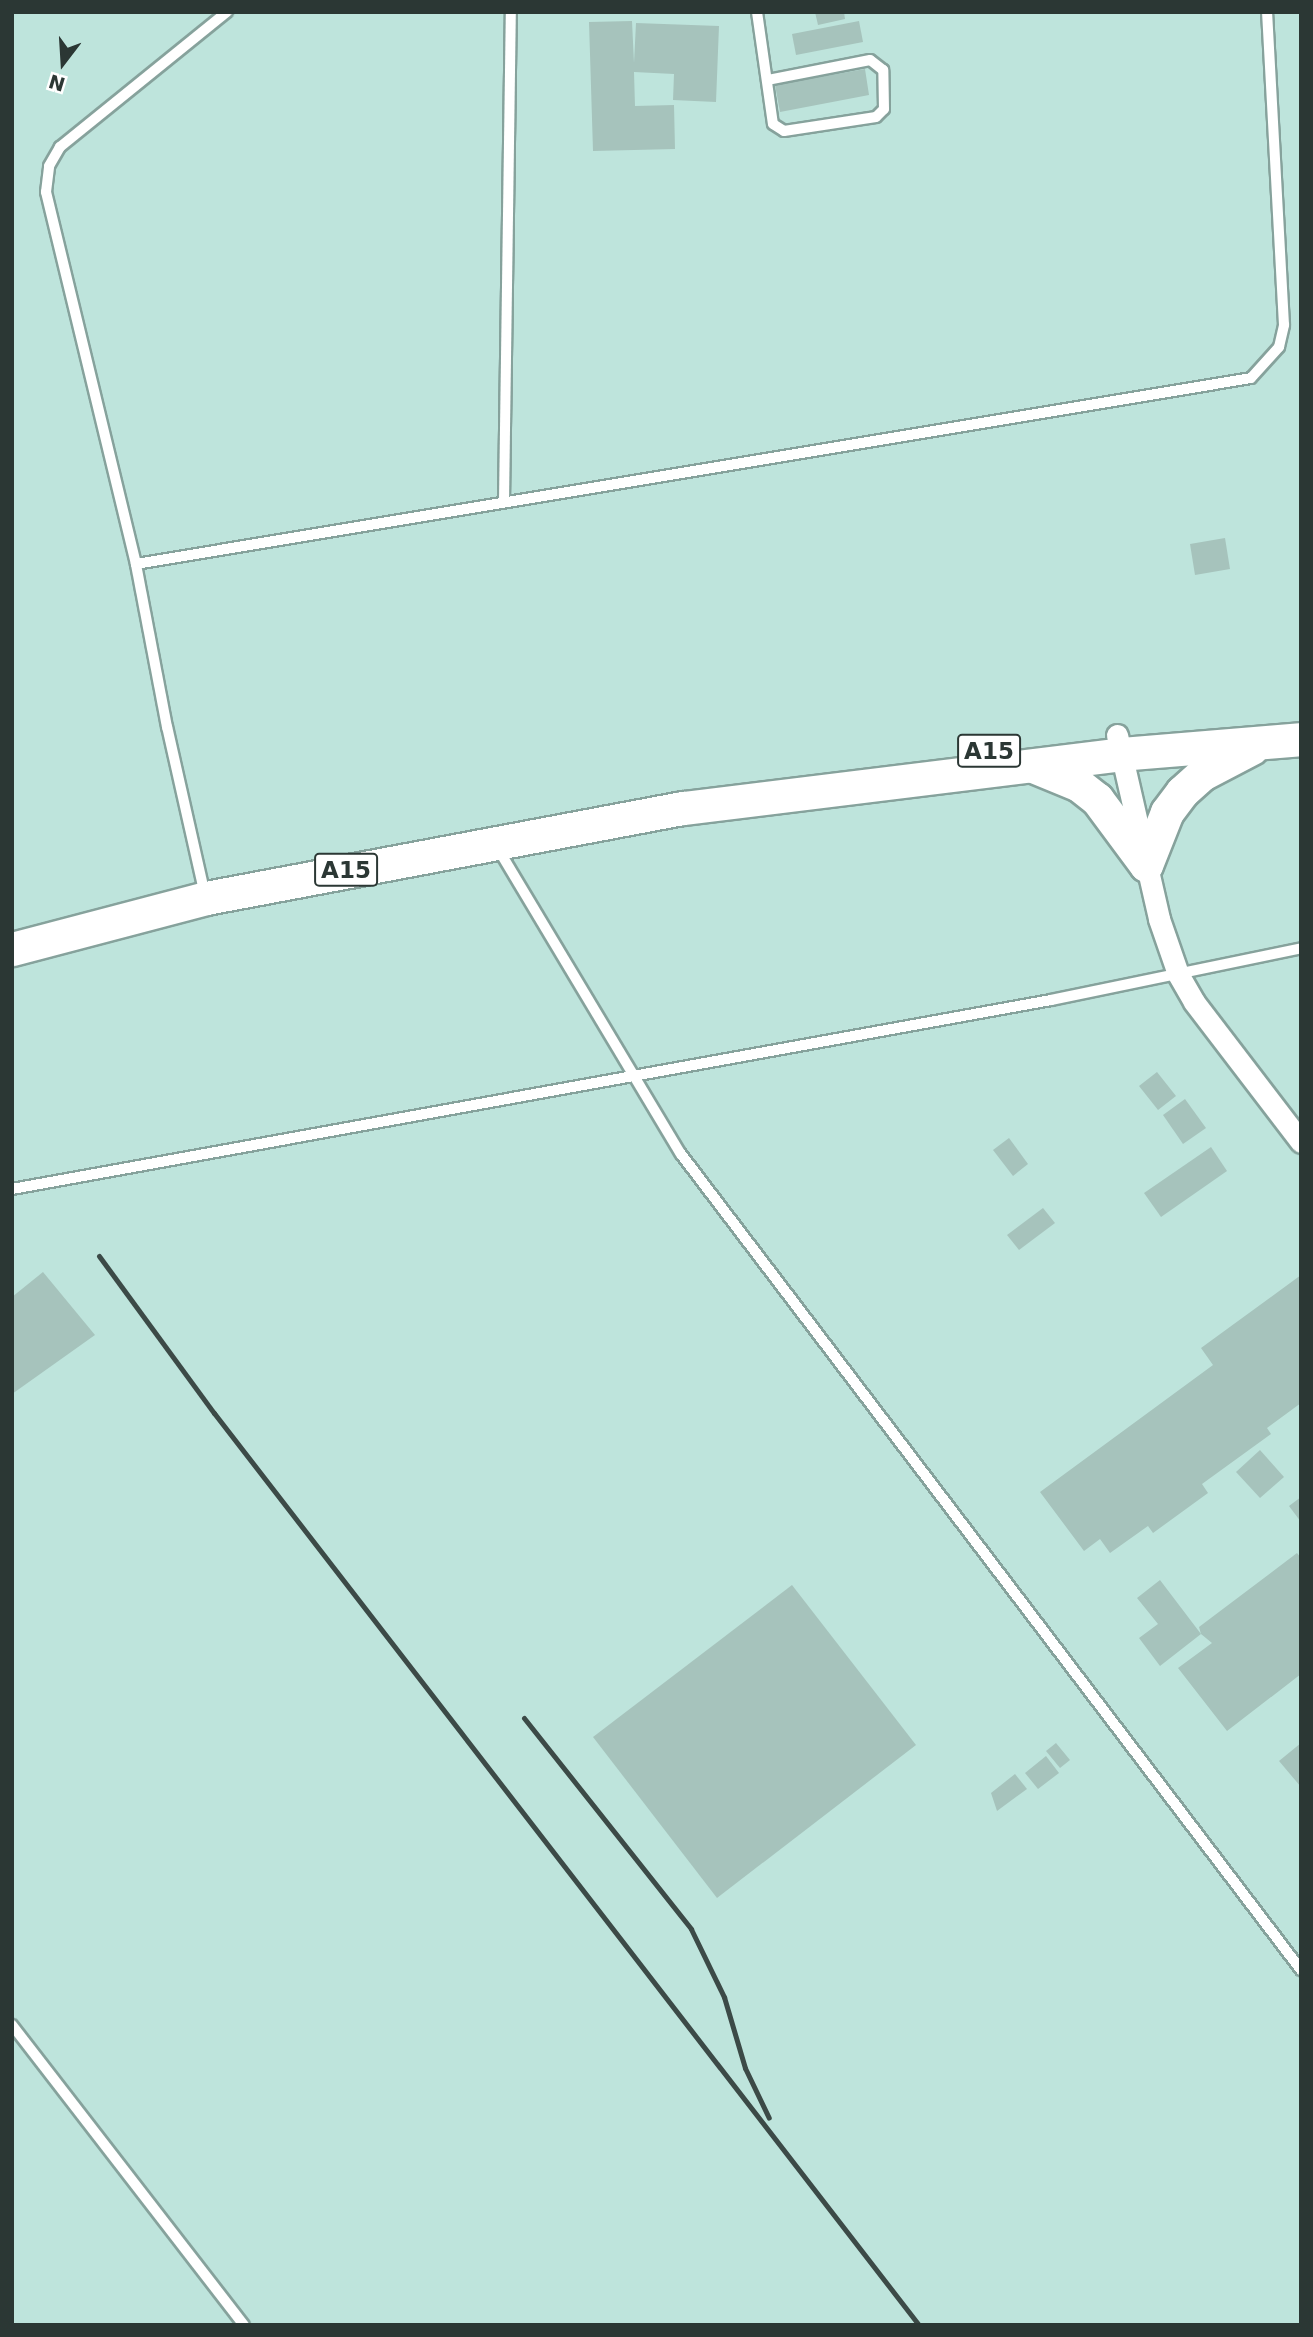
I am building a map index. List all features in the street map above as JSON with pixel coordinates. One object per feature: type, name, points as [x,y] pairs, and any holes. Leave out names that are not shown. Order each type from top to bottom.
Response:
[{"type":"main road","name":"A15","points":[[683,808],[692,802],[753,787],[861,768],[1118,745],[1301,720]]},
{"type":"main road","name":"A15","points":[[12,948],[206,898],[494,840],[683,808],[1032,765],[1118,745],[1301,739]]},
{"type":"main road","points":[[1146,865],[1167,812],[1182,792],[1202,774],[1266,741]]},
{"type":"main road","points":[[1032,765],[1079,785],[1097,799],[1146,865]]},
{"type":"street","points":[[1118,745],[1146,865],[1178,974],[1194,1002],[1301,1142]]},
{"type":"lane","points":[[206,898],[136,564],[46,192],[49,166],[60,147],[227,12]]},
{"type":"lane","points":[[504,501],[511,12]]},
{"type":"lane","points":[[757,12],[772,124],[784,131],[876,117],[884,108],[883,70],[870,60],[767,80]]},
{"type":"lane","points":[[136,564],[504,501],[660,480],[1251,378],[1279,346],[1284,325],[1267,12]]},
{"type":"lane","points":[[494,840],[681,1154],[794,1307],[1301,1970]]},
{"type":"lane","points":[[12,1189],[1178,974],[1301,948]]},
{"type":"lane","points":[[12,2025],[244,2325]]},
{"type":"shaded area","points":[[12,12],[1301,12],[1301,2325],[12,2325]]},
{"type":"building","points":[[815,12],[844,12],[845,19],[818,25]]},
{"type":"building","points":[[632,21],[634,63],[636,23],[719,26],[716,102],[673,100],[674,74],[634,72],[635,106],[674,105],[675,149],[593,151],[589,22]]},
{"type":"building","points":[[859,21],[863,42],[796,55],[792,34]]},
{"type":"building","points":[[865,69],[869,95],[780,112],[775,85]]},
{"type":"building","points":[[1225,538],[1230,569],[1195,575],[1190,544]]},
{"type":"building","points":[[1157,1072],[1176,1096],[1158,1110],[1139,1086]]},
{"type":"building","points":[[1185,1099],[1206,1128],[1183,1144],[1163,1115]]},
{"type":"building","points":[[1009,1138],[1028,1164],[1013,1176],[993,1150]]},
{"type":"building","points":[[1211,1147],[1227,1171],[1161,1217],[1144,1193]]},
{"type":"building","points":[[1043,1208],[1055,1223],[1019,1250],[1007,1235]]},
{"type":"building","points":[[43,1272],[95,1335],[12,1394],[12,1297]]},
{"type":"building","points":[[1301,1275],[1301,1403],[1267,1428],[1271,1434],[1202,1484],[1208,1493],[1153,1533],[1148,1526],[1110,1553],[1100,1539],[1084,1551],[1040,1492],[1213,1365],[1201,1348]]},
{"type":"building","points":[[1260,1450],[1284,1477],[1260,1498],[1236,1472]]},
{"type":"building","points":[[1301,1497],[1301,1522],[1289,1506]]},
{"type":"building","points":[[1297,1553],[1301,1558],[1301,1674],[1227,1731],[1178,1668],[1212,1643],[1201,1634],[1199,1627]]},
{"type":"building","points":[[1160,1580],[1201,1634],[1160,1666],[1139,1638],[1158,1624],[1137,1598]]},
{"type":"building","points":[[792,1585],[916,1745],[717,1898],[593,1737]]},
{"type":"building","points":[[1056,1743],[1070,1760],[1060,1768],[1046,1751]]},
{"type":"building","points":[[1301,1743],[1301,1787],[1279,1761]]},
{"type":"building","points":[[1046,1756],[1059,1773],[1038,1789],[1025,1773]]},
{"type":"building","points":[[1015,1774],[1027,1789],[997,1811],[991,1793]]},
{"type":"railway","points":[[99,1256],[214,1413],[919,2325]]},
{"type":"railway","points":[[524,1718],[691,1929],[724,1997],[745,2068],[769,2118]]}]
